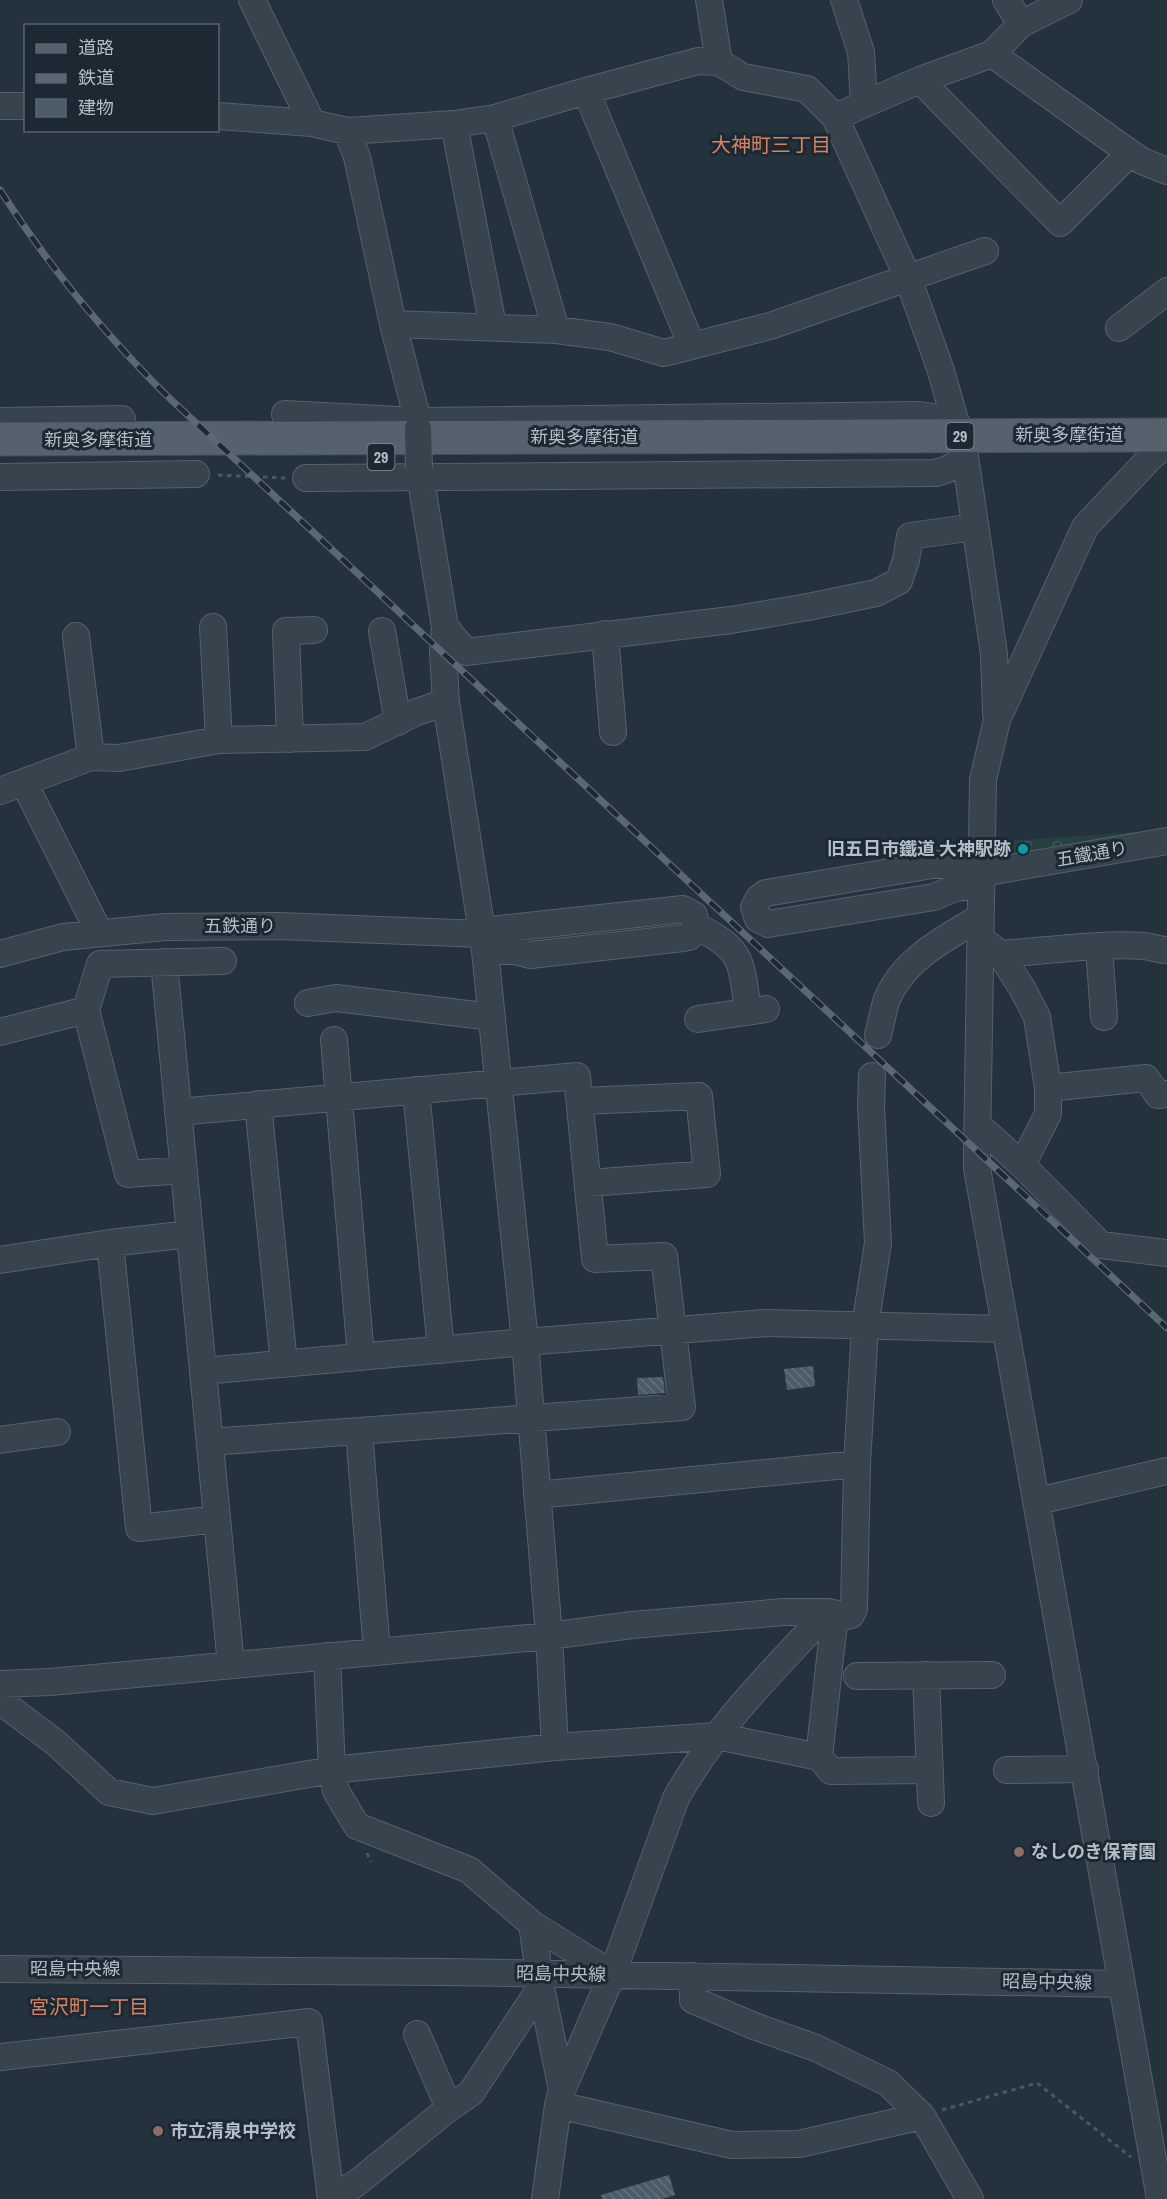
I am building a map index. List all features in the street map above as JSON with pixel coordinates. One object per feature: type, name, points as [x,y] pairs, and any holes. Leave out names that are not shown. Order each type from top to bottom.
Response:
[{"type":"main road","name":"新奥多摩街道","points":[[0,439],[962,437],[1163,448]]},
{"type":"main road","name":"新奥多摩街道","points":[[0,459],[962,437]]},
{"type":"street","points":[[252,0],[312,123]]},
{"type":"street","points":[[709,0],[719,62]]},
{"type":"street","points":[[844,0],[861,52],[864,103]]},
{"type":"street","points":[[1006,0],[1021,24]]},
{"type":"street","points":[[835,117],[920,80],[992,54],[1021,24],[1069,0]]},
{"type":"street","points":[[992,54],[1130,153],[1142,161],[1167,171]]},
{"type":"street","points":[[219,116],[312,123],[347,131],[454,124],[495,118],[698,61],[719,62],[743,77],[807,89],[835,117],[908,278],[962,437],[994,654],[997,720]]},
{"type":"street","points":[[920,80],[1060,223],[1130,153]]},
{"type":"street","points":[[586,91],[692,346]]},
{"type":"street","points":[[0,106],[24,106]]},
{"type":"street","points":[[495,118],[556,330]]},
{"type":"street","points":[[454,124],[493,326]]},
{"type":"street","points":[[347,131],[357,157],[393,324],[418,425],[420,472],[445,627],[443,653],[446,702],[483,939],[525,1342],[549,1636],[555,1747]]},
{"type":"street","points":[[393,324],[556,330],[610,336],[664,353],[770,326],[985,251]]},
{"type":"street","points":[[1119,328],[1164,300]]},
{"type":"street","points":[[285,414],[418,425],[919,415],[962,437]]},
{"type":"street","points":[[0,422],[122,419]]},
{"type":"street","points":[[306,478],[420,472],[935,473],[947,471],[956,465],[962,437]]},
{"type":"street","points":[[1159,2188],[977,1168],[982,780],[997,720],[1085,528],[1163,448]]},
{"type":"street","points":[[0,477],[196,474]]},
{"type":"street","points":[[445,627],[466,652],[731,620],[808,607],[876,593],[899,581],[906,560],[910,536],[975,528]]},
{"type":"street","points":[[213,627],[219,740]]},
{"type":"street","points":[[290,739],[286,631],[314,630]]},
{"type":"street","points":[[382,632],[398,722]]},
{"type":"street","points":[[605,634],[613,732]]},
{"type":"street","points":[[76,636],[91,757]]},
{"type":"street","points":[[0,791],[91,757],[119,758],[219,740],[365,737],[417,712],[446,702]]},
{"type":"street","points":[[24,783],[99,932]]},
{"type":"street","name":"五鐵通り","points":[[982,873],[1167,841]]},
{"type":"street","points":[[938,864],[982,873],[934,897],[768,924],[758,919],[754,906],[766,893],[938,864]]},
{"type":"street","name":"五鉄通り","points":[[0,954],[63,937],[99,932],[165,927],[279,926],[483,939],[530,955],[689,937],[696,926],[719,938],[734,951],[757,1010],[698,1019]]},
{"type":"street","points":[[980,927],[1022,988],[1037,1017],[1048,1088],[1048,1114],[1022,1165]]},
{"type":"street","points":[[878,1035],[887,999],[906,969],[925,952],[980,927]]},
{"type":"street","points":[[1000,954],[1099,947],[1147,946],[1167,950]]},
{"type":"street","points":[[1099,947],[1104,1017]]},
{"type":"street","points":[[184,1170],[128,1174],[86,1010],[100,963],[223,961]]},
{"type":"street","points":[[164,962],[231,1665]]},
{"type":"street","points":[[308,1003],[336,998],[492,1017]]},
{"type":"street","points":[[0,1032],[86,1010]]},
{"type":"street","points":[[334,1040],[361,1357]]},
{"type":"street","points":[[178,1112],[577,1076],[596,1259],[664,1256],[682,1407],[210,1442]]},
{"type":"street","points":[[0,1684],[50,1682],[377,1652],[549,1636],[633,1625],[784,1612],[851,1615],[854,1610],[857,1464],[866,1326],[878,1243],[871,1106],[872,1076]]},
{"type":"street","points":[[1048,1088],[1146,1078],[1158,1095],[1167,1094]]},
{"type":"street","points":[[416,1090],[441,1350]]},
{"type":"street","points":[[581,1101],[699,1096],[707,1174],[589,1183]]},
{"type":"street","points":[[258,1104],[284,1364]]},
{"type":"street","points":[[978,1125],[1022,1165],[1101,1245],[1167,1253]]},
{"type":"street","points":[[0,1260],[110,1243],[190,1234]]},
{"type":"street","points":[[110,1243],[139,1528],[217,1519]]},
{"type":"street","points":[[203,1371],[766,1323],[1005,1329]]},
{"type":"street","points":[[0,1440],[57,1432]]},
{"type":"street","points":[[359,1432],[377,1652]]},
{"type":"street","points":[[537,1496],[857,1464]]},
{"type":"street","points":[[1038,1501],[1167,1471]]},
{"type":"street","points":[[545,2199],[560,2097],[612,1975],[676,1798],[691,1772],[744,1701],[831,1613]]},
{"type":"street","points":[[819,1757],[831,1613]]},
{"type":"street","points":[[327,1656],[332,1770],[336,1791],[357,1826],[469,1870],[532,1924],[612,1975]]},
{"type":"street","points":[[857,1676],[992,1675]]},
{"type":"street","points":[[926,1676],[931,1803]]},
{"type":"street","points":[[0,1701],[56,1743],[109,1792],[153,1801],[332,1770],[555,1747],[717,1736],[819,1757],[831,1771],[930,1770]]},
{"type":"street","points":[[1008,1770],[1085,1769]]},
{"type":"street","points":[[532,1924],[560,2097]]},
{"type":"street","name":"昭島中央線","points":[[0,1969],[540,1980],[612,1975],[1122,1984]]},
{"type":"street","points":[[693,1976],[693,2000],[754,2026],[816,2048],[888,2083],[922,2116],[970,2199]]},
{"type":"street","points":[[0,2057],[309,2022],[331,2199],[358,2182],[449,2108],[471,2093],[540,1980]]},
{"type":"street","points":[[417,2034],[449,2108]]},
{"type":"street","points":[[560,2097],[732,2145],[799,2144],[922,2116]]},
{"type":"path","points":[[196,474],[306,478]]},
{"type":"path","points":[[922,2116],[1037,2083],[1159,2188]]},
{"type":"green space","points":[[1167,830],[1006,861],[1003,841]]},
{"type":"building","points":[[813,1366],[815,1386],[787,1390],[784,1369]]},
{"type":"building","points":[[663,1377],[665,1393],[638,1395],[637,1378]]},
{"type":"building","points":[[669,2175],[675,2195],[662,2199],[602,2199],[601,2195]]},
{"type":"railway","points":[[0,190],[76,296],[164,393],[1167,1328]]},
{"type":"place","name":"旧五日市鐵道 大神駅跡","points":[[1023,849]]},
{"type":"place","name":"なしのき保育園","points":[[1019,1852]]},
{"type":"place","name":"市立清泉中学校","points":[[158,2131]]},
{"type":"district","name":"大神町三丁目","points":[[771,145]]},
{"type":"district","name":"宮沢町一丁目","points":[[89,2007]]}]
